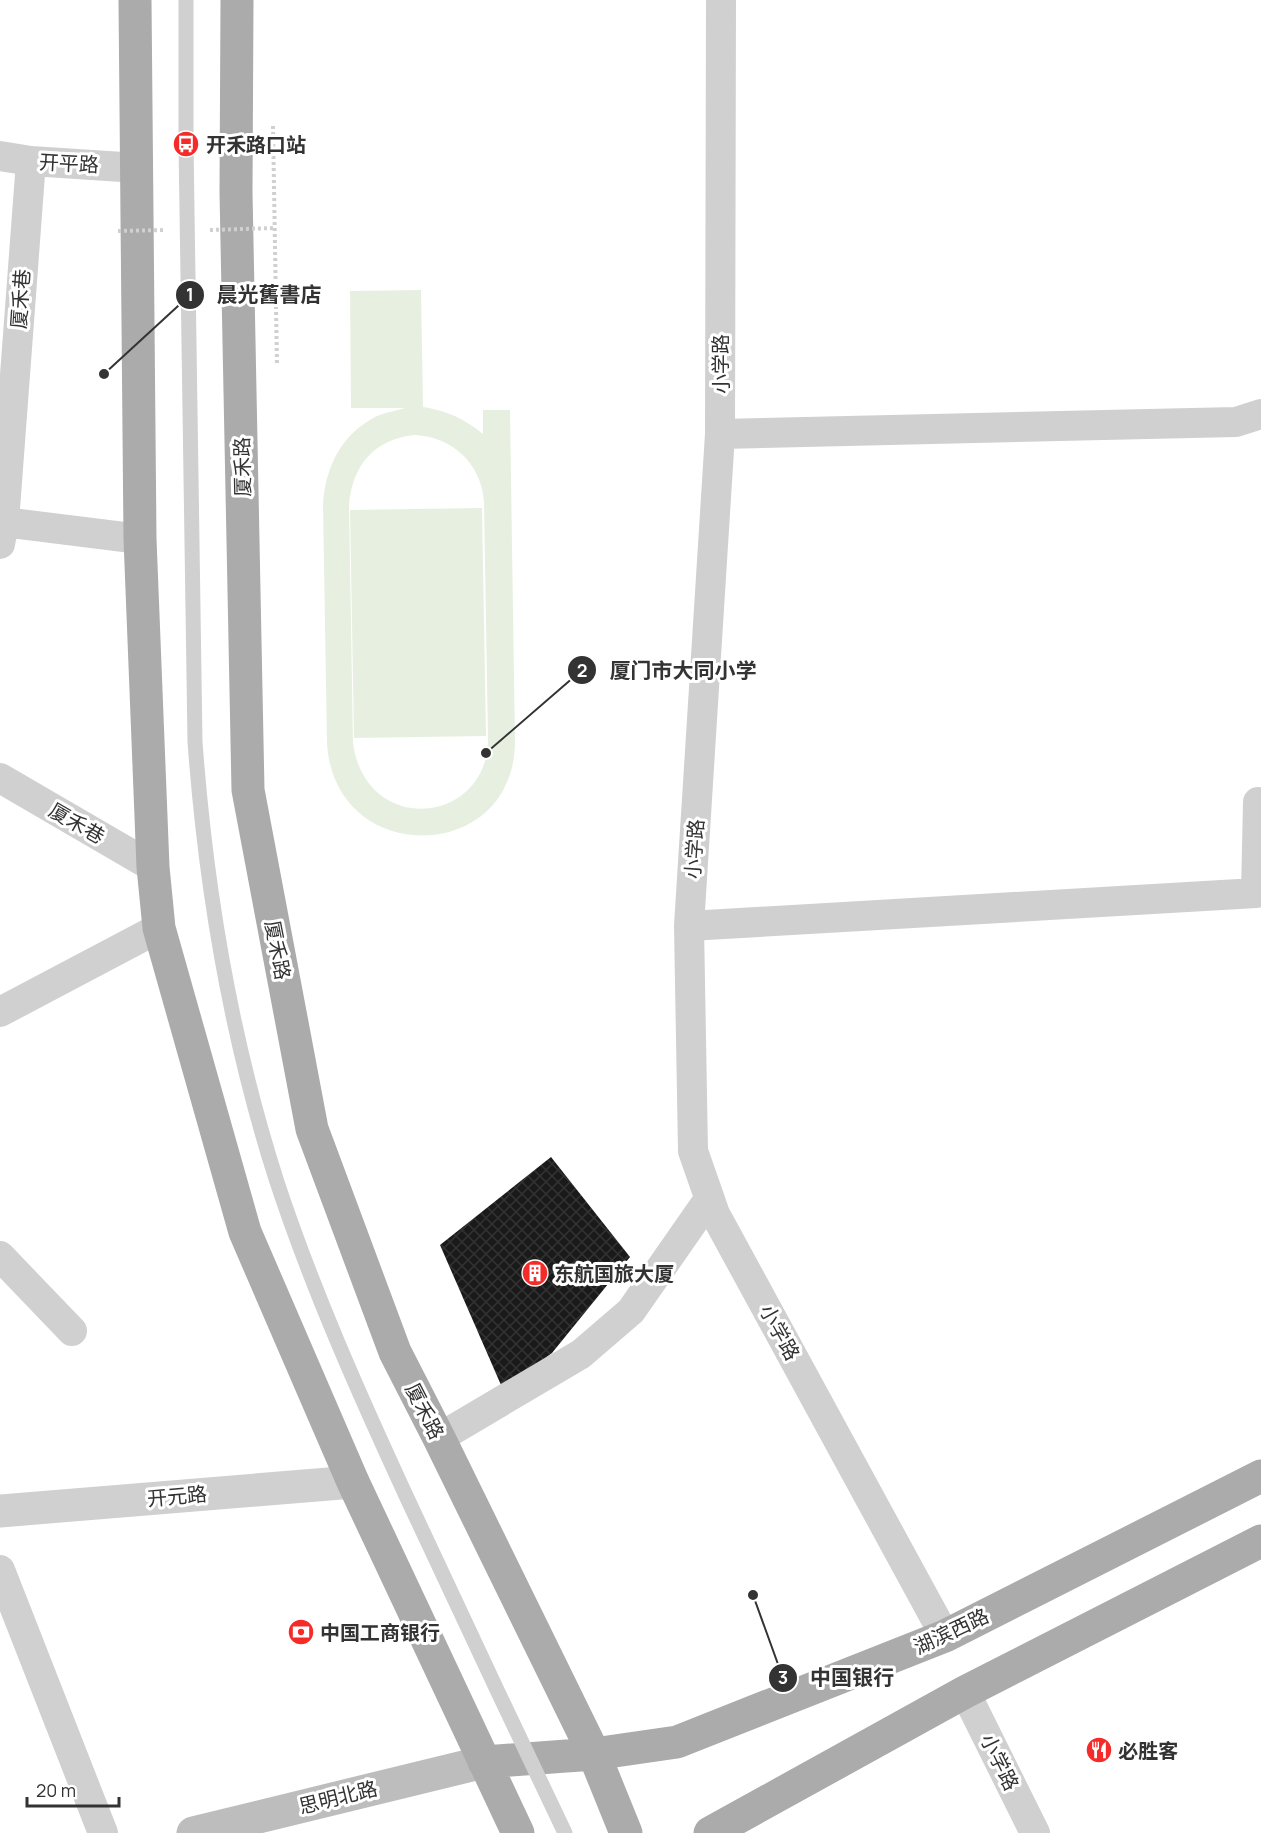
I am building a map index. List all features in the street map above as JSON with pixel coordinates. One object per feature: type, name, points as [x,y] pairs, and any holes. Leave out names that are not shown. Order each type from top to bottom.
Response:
[{"type":"main road","points":[[135,0],[140,539],[153,867],[159,928],[245,1233],[353,1482],[518,1833]]},
{"type":"main road","name":"厦禾路","points":[[237,0],[236,192],[248,790],[312,1129],[395,1352],[440,1438],[594,1754],[626,1833]]},
{"type":"main road","name":"湖滨西路","points":[[484,1762],[594,1754],[677,1742],[945,1636],[1261,1476]]},
{"type":"main road","points":[[710,1833],[965,1692],[1261,1541]]},
{"type":"main road","name":"思明北路","points":[[193,1833],[484,1762]]},
{"type":"street","name":"小学路","points":[[721,0],[720,434],[689,926],[693,1151],[721,1225],[945,1636]]},
{"type":"street","name":"开平路","points":[[0,156],[31,161],[138,168]]},
{"type":"street","name":"厦禾巷","points":[[2,533],[31,161]]},
{"type":"street","points":[[720,434],[1236,422],[1261,414]]},
{"type":"street","points":[[2,533],[140,539]]},
{"type":"street","name":"厦禾巷","points":[[0,778],[153,867]]},
{"type":"street","points":[[689,926],[1256,893],[1258,802]]},
{"type":"street","points":[[0,1012],[159,928]]},
{"type":"street","points":[[440,1438],[580,1354],[631,1311],[710,1199]]},
{"type":"street","points":[[0,1256],[72,1331]]},
{"type":"street","name":"开元路","points":[[0,1510],[353,1482]]},
{"type":"street","points":[[0,1570],[103,1833]]},
{"type":"street","name":"小学路","points":[[965,1692],[1035,1833]]},
{"type":"lane","points":[[186,0],[186,156],[195,742],[207,866],[222,964],[238,1043],[277,1183],[325,1312],[374,1427],[565,1833]]},
{"type":"path","points":[[273,126],[278,366]]},
{"type":"green space","points":[[421,290],[423,407],[455,416],[483,434],[483,410],[510,410],[515,745],[506,784],[485,813],[456,830],[422,836],[389,830],[359,813],[337,784],[327,743],[323,505],[327,477],[338,453],[354,432],[377,416],[405,408],[351,408],[350,291]],"holes":[[[415,435],[441,441],[462,454],[471,464],[482,487],[488,740],[482,768],[468,790],[448,803],[425,809],[401,806],[379,794],[362,773],[353,743],[349,504],[355,477],[368,456],[377,448],[401,438]]]},
{"type":"green space","points":[[482,508],[486,736],[354,738],[350,510]]},
{"type":"building","name":"东航国旅大厦","points":[[551,1157],[630,1257],[552,1353],[515,1381],[501,1385],[440,1245]]},
{"type":"place","name":"开禾路口站","points":[[186,144]]},
{"type":"place","name":"晨光舊書店","points":[[104,374]]},
{"type":"place","name":"厦门市大同小学","points":[[486,753]]},
{"type":"place","name":"东航国旅大厦","points":[[535,1273]]},
{"type":"place","name":"中国银行","points":[[753,1595]]},
{"type":"place","name":"中国工商银行","points":[[301,1632]]},
{"type":"place","name":"必胜客","points":[[1099,1750]]}]
